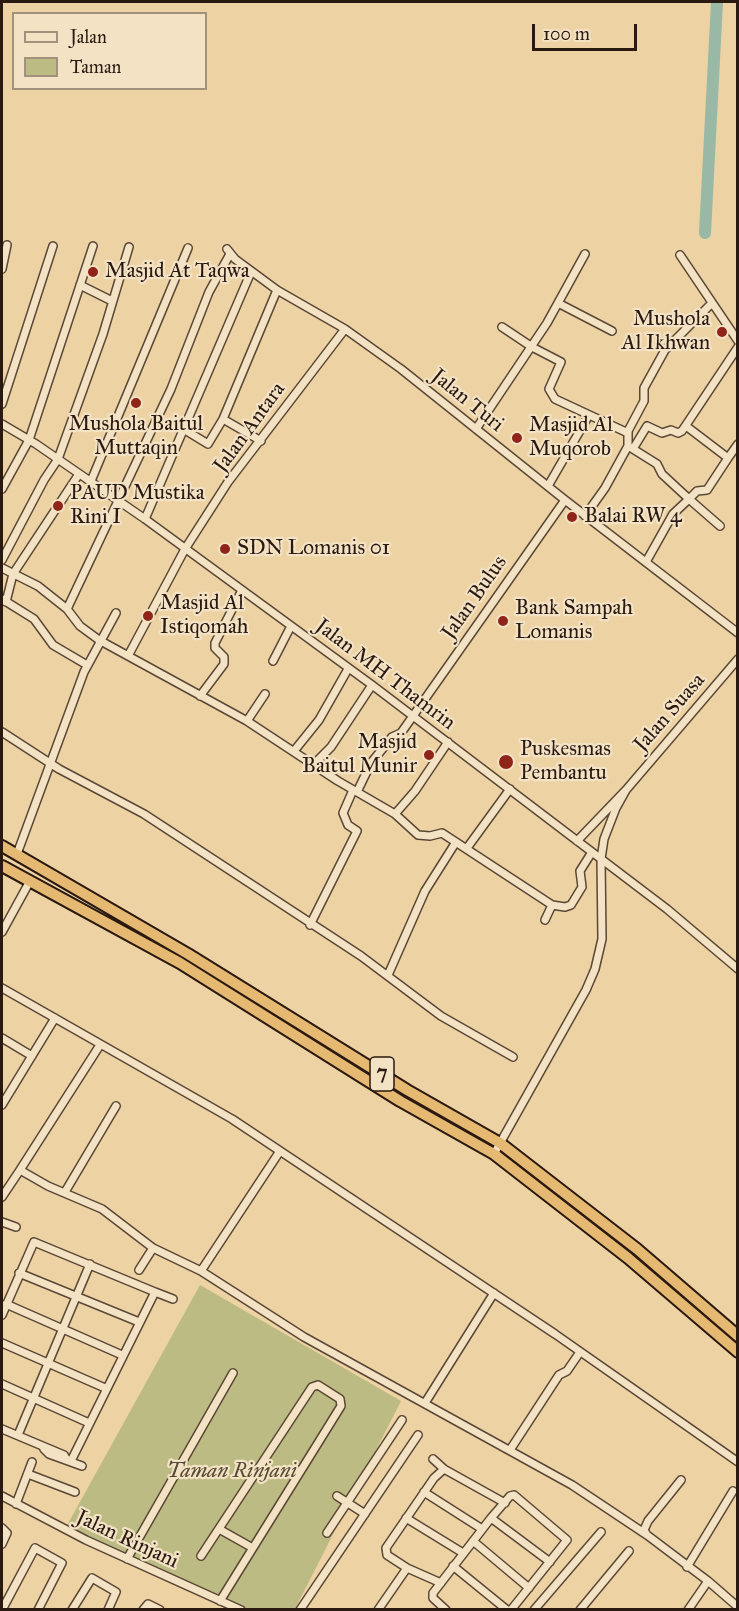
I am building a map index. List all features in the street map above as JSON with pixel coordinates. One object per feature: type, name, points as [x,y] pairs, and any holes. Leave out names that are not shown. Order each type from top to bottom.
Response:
[{"type":"highway","name":"7","points":[[2,846],[188,954],[500,1143],[637,1250],[738,1336]]},
{"type":"highway","name":"7","points":[[2,866],[180,963],[400,1101],[494,1154],[628,1258],[738,1352]]},
{"type":"highway","points":[[57,896],[64,882]]},
{"type":"highway","points":[[283,1028],[290,1017]]},
{"type":"street","points":[[2,269],[7,245]]},
{"type":"street","points":[[2,404],[53,246]]},
{"type":"street","points":[[2,489],[28,440],[93,246]]},
{"type":"street","points":[[2,560],[39,487],[58,459],[129,247]]},
{"type":"street","points":[[91,481],[188,248]]},
{"type":"street","name":"Jalan Turi","points":[[119,501],[171,389],[209,292],[228,251],[251,272],[277,290],[345,329],[401,369],[585,516],[738,633]]},
{"type":"street","points":[[476,429],[532,347],[585,254]]},
{"type":"street","points":[[680,255],[738,341]]},
{"type":"street","points":[[145,519],[251,272]]},
{"type":"street","points":[[80,285],[112,301]]},
{"type":"street","points":[[184,430],[208,444],[224,419],[277,290]]},
{"type":"street","points":[[558,303],[612,331]]},
{"type":"street","points":[[712,303],[665,350],[644,388],[644,401],[628,433],[631,447],[657,464],[662,474],[720,526]]},
{"type":"street","points":[[502,327],[532,347],[561,362],[549,389],[550,395],[628,433]]},
{"type":"street","name":"Jalan Antara","points":[[128,656],[185,549],[228,482],[345,329]]},
{"type":"street","points":[[585,516],[647,426],[666,433],[673,430],[679,432],[686,426],[738,347]]},
{"type":"street","points":[[548,486],[589,415]]},
{"type":"street","points":[[224,419],[261,441]]},
{"type":"street","name":"Jalan MH Thamrin","points":[[2,424],[58,459],[145,519],[372,685],[667,909],[738,969]]},
{"type":"street","points":[[686,426],[728,458]]},
{"type":"street","points":[[646,561],[673,514],[697,491],[706,490],[738,444]]},
{"type":"street","points":[[79,474],[13,574],[4,600],[34,619],[53,645],[87,665]]},
{"type":"street","name":"Jalan Bulus","points":[[310,925],[357,831],[348,825],[343,813],[371,764],[392,737],[401,733],[565,500]]},
{"type":"street","points":[[67,609],[119,501]]},
{"type":"street","points":[[2,568],[38,586],[67,609],[80,626],[99,640],[248,721],[355,791],[395,814],[420,836],[430,836],[438,832],[467,848],[552,905],[571,905],[582,887],[581,868],[592,852]]},
{"type":"street","points":[[200,696],[224,664],[224,657],[215,648],[215,643],[242,591]]},
{"type":"street","points":[[17,854],[87,665],[116,613]]},
{"type":"street","points":[[273,661],[291,626]]},
{"type":"street","name":"Jalan Suasa","points":[[577,841],[626,790],[738,659]]},
{"type":"street","points":[[294,751],[319,720],[348,669]]},
{"type":"street","points":[[314,764],[331,747],[372,685]]},
{"type":"street","points":[[248,721],[265,694]]},
{"type":"street","points":[[2,732],[50,764],[144,814],[388,975],[441,1016],[513,1057]]},
{"type":"street","points":[[395,814],[415,791],[448,742]]},
{"type":"street","points":[[467,848],[510,789]]},
{"type":"street","points":[[494,1154],[586,990],[595,969],[602,939],[601,859],[609,822],[626,790]]},
{"type":"street","points":[[388,975],[425,891],[456,842]]},
{"type":"street","points":[[2,932],[30,881]]},
{"type":"street","points":[[545,920],[552,905]]},
{"type":"street","points":[[2,988],[199,1099],[280,1151],[494,1293],[738,1462]]},
{"type":"street","points":[[2,1105],[55,1017]]},
{"type":"street","points":[[2,1038],[32,1056]]},
{"type":"street","points":[[2,1197],[100,1045]]},
{"type":"street","points":[[65,1192],[116,1106]]},
{"type":"street","points":[[201,1271],[280,1151]]},
{"type":"street","points":[[20,1170],[48,1186],[102,1209],[153,1248],[201,1271],[304,1337],[572,1485],[647,1535],[737,1604]]},
{"type":"street","points":[[2,1222],[16,1227]]},
{"type":"street","points":[[2,1315],[34,1242],[173,1299]]},
{"type":"street","points":[[139,1270],[153,1248]]},
{"type":"street","points":[[18,1435],[90,1264]]},
{"type":"street","points":[[19,1273],[139,1322]]},
{"type":"street","points":[[69,1460],[155,1292]]},
{"type":"street","points":[[425,1403],[494,1293]]},
{"type":"street","points":[[6,1304],[122,1355]]},
{"type":"street","points":[[2,1343],[105,1388]]},
{"type":"street","points":[[510,1450],[559,1375],[567,1371],[580,1352]]},
{"type":"street","points":[[127,1559],[233,1373]]},
{"type":"street","points":[[2,1385],[89,1423]]},
{"type":"street","points":[[201,1556],[312,1387],[318,1385],[340,1399],[341,1406],[251,1547],[220,1601]]},
{"type":"street","points":[[327,1533],[402,1420]]},
{"type":"street","points":[[2,1429],[44,1449],[57,1452],[82,1466]]},
{"type":"street","points":[[300,1610],[418,1436]]},
{"type":"street","points":[[433,1459],[444,1469],[505,1503]]},
{"type":"street","points":[[16,1504],[32,1462]]},
{"type":"street","points":[[441,1583],[407,1568],[390,1557],[386,1551],[424,1492],[444,1469]]},
{"type":"street","points":[[28,1474],[75,1492]]},
{"type":"street","points":[[647,1535],[644,1530],[648,1521],[681,1480]]},
{"type":"street","points":[[687,1567],[733,1491]]},
{"type":"street","points":[[424,1492],[482,1529]]},
{"type":"street","name":"Jalan Rinjani","points":[[2,1496],[127,1559],[241,1610]]},
{"type":"street","points":[[337,1496],[365,1514]]},
{"type":"street","points":[[445,1609],[433,1596],[441,1583],[453,1566],[463,1553],[510,1496],[518,1497],[567,1538],[566,1543],[530,1588],[509,1610],[453,1566]]},
{"type":"street","points":[[406,1518],[463,1553]]},
{"type":"street","points":[[491,1518],[550,1562]]},
{"type":"street","points":[[2,1528],[7,1533],[2,1544]]},
{"type":"street","points":[[219,1529],[251,1547]]},
{"type":"street","points":[[534,1610],[601,1532]]},
{"type":"street","points":[[473,1542],[530,1588]]},
{"type":"street","points":[[2,1610],[35,1548],[62,1563],[38,1610]]},
{"type":"street","points":[[580,1610],[629,1551]]},
{"type":"street","points":[[378,1610],[407,1568]]},
{"type":"street","points":[[72,1610],[92,1578],[116,1592],[108,1610]]},
{"type":"street","points":[[688,1610],[708,1581]]},
{"type":"street","points":[[305,1610],[320,1582]]},
{"type":"street","points":[[143,1610],[148,1604],[160,1610]]},
{"type":"green space","name":"Taman Rinjani","points":[[200,1285],[401,1401],[295,1609],[243,1609],[65,1529]]},
{"type":"waterway","points":[[705,233],[717,2]]},
{"type":"place","name":"Masjid At Taqwa","points":[[93,272]]},
{"type":"place","name":"Mushola Al Ikhwan","points":[[722,332]]},
{"type":"place","name":"Mushola Baitul Muttaqin","points":[[136,403]]},
{"type":"place","name":"Masjid Al Muqorob","points":[[517,438]]},
{"type":"place","name":"PAUD Mustika Rini I","points":[[58,506]]},
{"type":"place","name":"Balai RW 4","points":[[572,517]]},
{"type":"place","name":"SDN Lomanis 01","points":[[225,549]]},
{"type":"place","name":"Masjid Al Istiqomah","points":[[148,616]]},
{"type":"place","name":"Bank Sampah Lomanis","points":[[503,621]]},
{"type":"place","name":"Masjid Baitul Munir","points":[[429,755]]},
{"type":"place","name":"Puskesmas Pembantu","points":[[506,762]]}]
